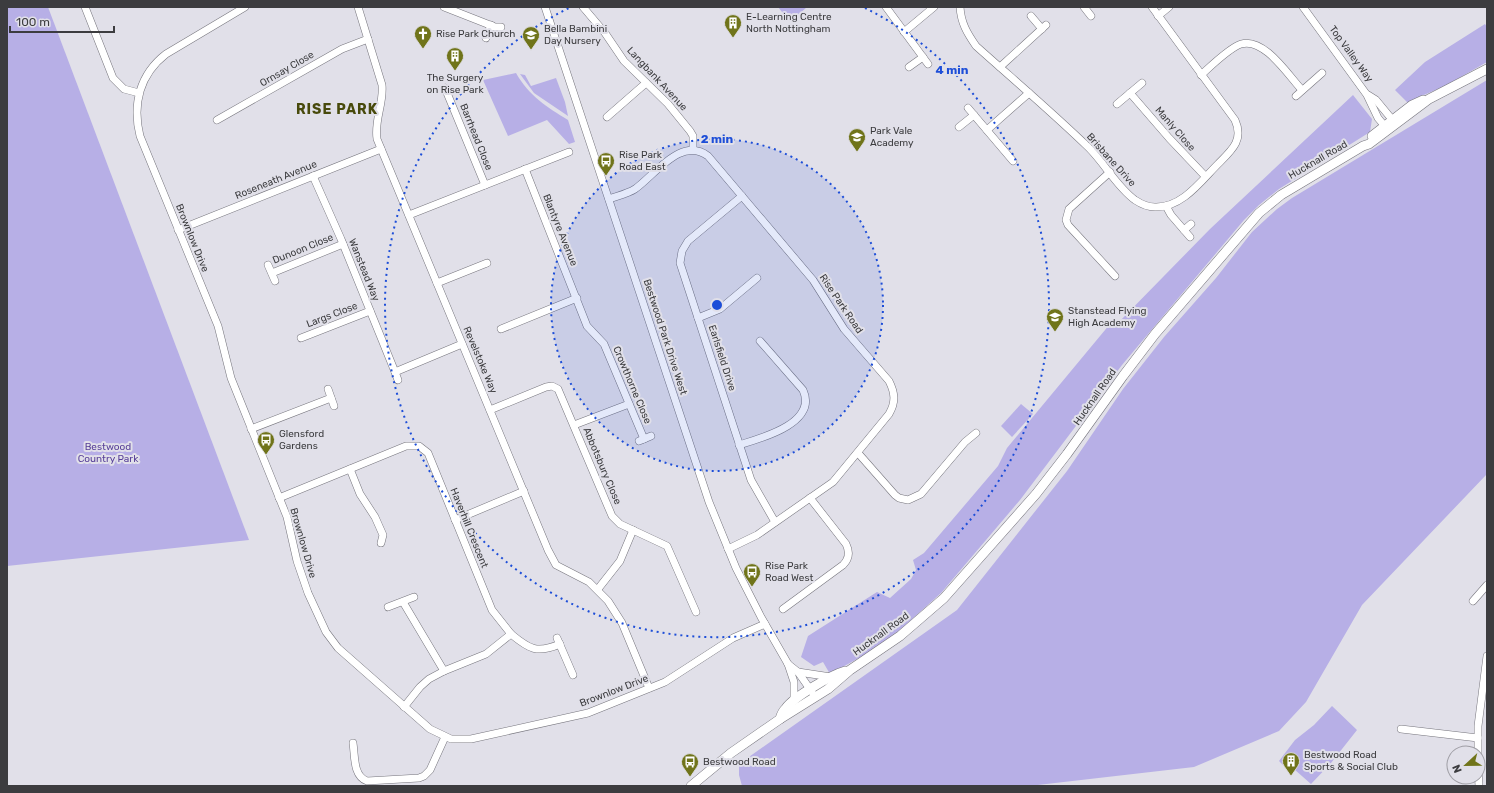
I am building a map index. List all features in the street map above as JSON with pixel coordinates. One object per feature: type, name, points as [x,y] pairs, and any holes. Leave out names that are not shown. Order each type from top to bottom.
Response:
[{"type":"main road","name":"Hucknall Road","points":[[691,786],[720,761],[780,719],[804,699],[900,636],[944,598],[971,569],[1068,454],[1123,376],[1155,334],[1259,213],[1281,195],[1363,146],[1369,144],[1394,122],[1429,99],[1487,69]]},
{"type":"main road","name":"Hucknall Road","points":[[813,693],[831,677],[850,670]]},
{"type":"main road","name":"Hucknall Road","points":[[780,719],[786,707],[794,701],[804,699]]},
{"type":"street","points":[[85,7],[113,78],[124,89],[140,93]]},
{"type":"street","name":"Brownlow Drive","points":[[245,7],[162,57],[150,68],[140,93],[136,115],[140,136],[218,326],[231,378],[291,529],[301,576],[326,632],[346,657],[430,729],[445,737],[457,740],[478,739],[588,713],[670,679],[733,638],[765,624]]},
{"type":"street","name":"Revelstoke Way","points":[[358,7],[382,85],[383,96],[376,129],[377,139],[553,562],[598,589],[612,606],[622,623],[649,688]]},
{"type":"street","points":[[444,7],[491,25],[501,27]]},
{"type":"street","name":"Bestwood Park Drive West","points":[[545,7],[709,502],[728,549],[765,624],[788,664]]},
{"type":"street","name":"Langbank Avenue","points":[[583,7],[605,33],[624,61],[668,104],[690,131],[693,136],[694,149]]},
{"type":"street","points":[[886,7],[928,64]]},
{"type":"street","points":[[904,32],[934,7]]},
{"type":"street","name":"Brisbane Drive","points":[[960,7],[961,17],[966,31],[976,46],[1090,149],[1136,201],[1146,206],[1166,206],[1184,198],[1234,148],[1239,135],[1235,120],[1152,7]]},
{"type":"street","points":[[1158,16],[1169,7]]},
{"type":"street","name":"Top Valley Way","points":[[1303,7],[1367,95]]},
{"type":"street","points":[[1086,8],[1091,16]]},
{"type":"street","points":[[1000,67],[1044,27],[1031,16]]},
{"type":"street","points":[[486,38],[491,25]]},
{"type":"street","name":"Ornsay Close","points":[[217,120],[342,49],[368,39]]},
{"type":"street","points":[[1201,75],[1234,48],[1247,43],[1264,48],[1302,90]]},
{"type":"street","points":[[909,67],[923,57]]},
{"type":"street","points":[[1296,96],[1322,74]]},
{"type":"street","points":[[607,117],[646,83]]},
{"type":"street","points":[[1117,104],[1142,83]]},
{"type":"street","name":"Barrhead Close","points":[[445,88],[485,185]]},
{"type":"street","name":"Barrhead Close","points":[[448,96],[456,93]]},
{"type":"street","points":[[987,130],[1029,93]]},
{"type":"street","name":"Manly Close","points":[[1130,93],[1169,138],[1205,176]]},
{"type":"street","points":[[1367,95],[1376,100],[1394,122]]},
{"type":"street","points":[[1367,95],[1386,128]]},
{"type":"street","points":[[968,108],[987,130],[1010,152],[1013,160]]},
{"type":"street","points":[[959,127],[974,114]]},
{"type":"street","name":"Roseneath Avenue","points":[[178,230],[381,149]]},
{"type":"street","points":[[609,199],[635,189],[676,155],[688,149],[694,149]]},
{"type":"street","name":"Rise Park Road","points":[[694,149],[708,156],[813,280],[844,330],[889,381],[893,390],[893,408],[838,478],[757,535],[728,549]]},
{"type":"street","points":[[409,215],[569,152]]},
{"type":"street","points":[[560,155],[563,163]]},
{"type":"street","name":"Blantyre Avenue","points":[[525,169],[576,298]]},
{"type":"street","points":[[1110,172],[1069,209],[1066,220],[1068,226],[1115,276]]},
{"type":"street","name":"Wanstead Way","points":[[313,176],[343,244],[398,380]]},
{"type":"street","name":"Earlsfield Drive","points":[[742,196],[688,241],[682,251],[680,263],[755,489],[775,522]]},
{"type":"street","points":[[1166,206],[1190,237]]},
{"type":"street","points":[[1184,230],[1191,224]]},
{"type":"street","name":"Dunoon Close","points":[[272,273],[343,244]]},
{"type":"street","points":[[437,283],[487,263]]},
{"type":"street","name":"Dunoon Close","points":[[268,265],[275,281]]},
{"type":"street","points":[[1109,270],[1115,265]]},
{"type":"street","points":[[698,318],[720,309],[757,278]]},
{"type":"street","points":[[505,325],[576,298]]},
{"type":"street","name":"Crowthorne Close","points":[[576,298],[589,328],[604,344],[645,439]]},
{"type":"street","name":"Largs Close","points":[[301,338],[370,311]]},
{"type":"street","points":[[740,445],[764,437],[785,427],[799,416],[806,406],[806,396],[803,390],[760,341]]},
{"type":"street","points":[[395,372],[462,344]]},
{"type":"street","name":"Abbotsbury Close","points":[[490,410],[546,387],[552,386],[560,391],[612,516],[620,524],[664,544],[669,548],[696,612]]},
{"type":"street","points":[[328,389],[334,406]]},
{"type":"street","points":[[251,429],[331,398]]},
{"type":"street","points":[[574,426],[629,404]]},
{"type":"street","points":[[858,453],[899,498],[908,500],[921,494],[965,442],[976,433]]},
{"type":"street","name":"Haverhill Crescent","points":[[279,498],[406,446],[419,446],[428,453],[492,610],[519,642],[540,651],[558,641],[573,675]]},
{"type":"street","points":[[350,469],[360,494],[375,516],[383,535],[381,543]]},
{"type":"street","points":[[455,520],[524,492]]},
{"type":"street","points":[[783,609],[843,566],[848,558],[848,549],[846,544],[810,498]]},
{"type":"street","points":[[598,589],[620,561],[633,530]]},
{"type":"street","points":[[1473,601],[1487,585]]},
{"type":"street","points":[[388,608],[414,597]]},
{"type":"street","points":[[403,602],[444,671]]},
{"type":"street","points":[[404,707],[420,687],[429,679],[444,671],[486,654],[511,634]]},
{"type":"street","points":[[1478,745],[1487,656]]},
{"type":"street","points":[[788,664],[798,672],[813,693]]},
{"type":"street","points":[[788,664],[794,682],[804,699]]},
{"type":"street","points":[[798,672],[831,677]]},
{"type":"street","points":[[794,682],[794,701]]},
{"type":"street","points":[[1401,729],[1478,738]]},
{"type":"street","points":[[353,743],[357,771],[363,779],[367,781],[419,778],[430,770],[445,737]]},
{"type":"street","points":[[354,751],[363,750]]},
{"type":"green space","name":"Bestwood Country Park","points":[[7,7],[48,7],[249,540],[7,566]]},
{"type":"green space","points":[[778,7],[807,7],[790,22]]},
{"type":"green space","points":[[1485,24],[1487,27],[1487,62],[1445,86],[1419,97],[1409,104],[1395,90],[1425,62]]},
{"type":"green space","points":[[516,73],[533,95],[568,120],[575,142],[569,144],[547,120],[508,136],[483,80]]},
{"type":"green space","points":[[520,74],[525,75],[531,86],[556,78],[565,102],[568,116],[534,93]]},
{"type":"green space","points":[[1487,80],[1487,474],[1362,605],[1306,702],[1279,731],[1194,767],[1029,786],[742,786],[739,775],[739,764],[957,610],[1067,471],[1123,389],[1164,337],[1216,278],[1252,232],[1277,209],[1292,198]]},
{"type":"green space","points":[[1353,95],[1372,119],[1370,132],[1279,189],[1259,205],[1244,220],[1122,365],[1020,500],[941,593],[900,630],[866,654],[830,674],[823,662],[814,666],[801,657],[808,636],[877,592],[890,598],[911,579],[916,570],[913,560],[924,553],[998,466],[1007,448],[1110,324],[1117,324],[1210,229]]},
{"type":"green space","points":[[1021,404],[1033,414],[1012,437],[1001,426]]},
{"type":"green space","points":[[1332,706],[1357,730],[1331,763],[1311,784],[1286,762],[1283,765],[1279,761],[1295,740],[1314,725]]},
{"type":"place","name":"E-Learning Centre North Nottingham","points":[[733,38]]},
{"type":"place","name":"Rise Park Church","points":[[423,49]]},
{"type":"place","name":"Bella Bambini Day Nursery","points":[[531,50]]},
{"type":"place","name":"The Surgery on Rise Park","points":[[455,71]]},
{"type":"place","name":"Park Vale Academy","points":[[857,152]]},
{"type":"place","name":"Rise Park Road East","points":[[606,176]]},
{"type":"place","name":"Stanstead Flying High Academy","points":[[1055,332]]},
{"type":"place","name":"Glensford Gardens","points":[[266,455]]},
{"type":"place","name":"Rise Park Road West","points":[[752,587]]},
{"type":"place","name":"Bestwood Road Sports & Social Club","points":[[1291,776]]},
{"type":"place","name":"Bestwood Road","points":[[690,777]]},
{"type":"district","name":"RISE PARK","points":[[337,109]]}]
